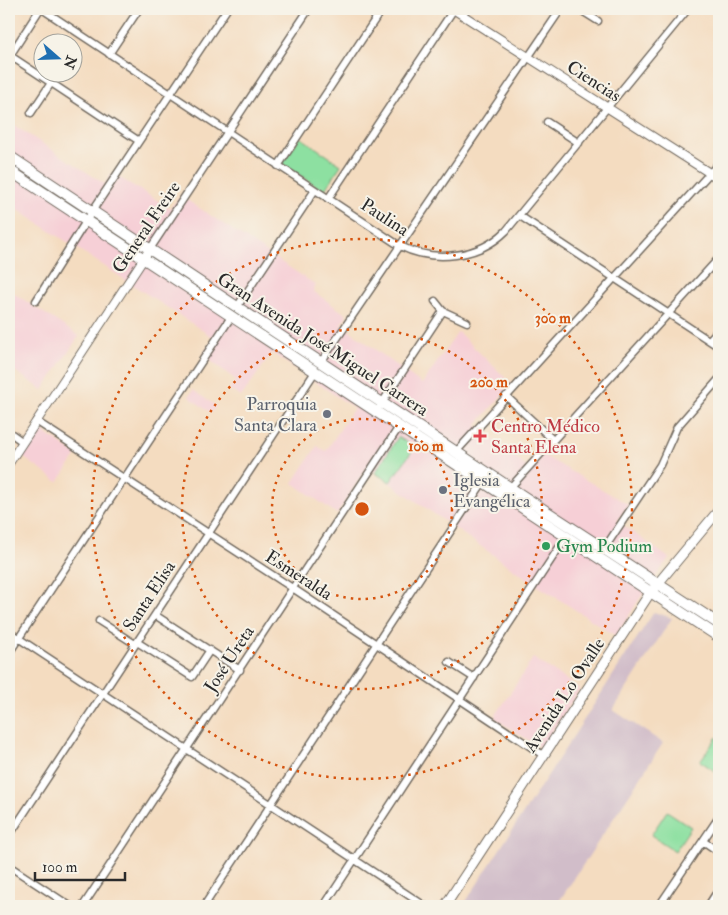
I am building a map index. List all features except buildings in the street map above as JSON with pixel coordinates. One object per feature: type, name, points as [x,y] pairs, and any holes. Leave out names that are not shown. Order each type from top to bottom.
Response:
[{"type":"main road","name":"Gran Avenida José Miguel Carrera","points":[[12,159],[456,452],[566,537],[719,637]]},
{"type":"main road","name":"Gran Avenida José Miguel Carrera","points":[[9,171],[483,482],[507,492],[581,534],[719,624]]},
{"type":"main road","points":[[314,372],[317,360]]},
{"type":"main road","name":"Avenida Lo Ovalle","points":[[445,906],[650,593],[719,510]]},
{"type":"main road","points":[[566,537],[581,534]]},
{"type":"street","name":"Paulina","points":[[41,9],[400,246],[414,252],[432,255],[467,253],[495,241],[520,216],[688,9]]},
{"type":"street","points":[[41,9],[9,56],[139,141]]},
{"type":"street","points":[[109,54],[139,9]]},
{"type":"street","points":[[36,301],[92,212],[227,9]]},
{"type":"street","name":"General Freire","points":[[9,462],[309,9]]},
{"type":"street","points":[[278,166],[382,9]]},
{"type":"street","points":[[328,199],[454,9]]},
{"type":"street","name":"Ciencias","points":[[454,9],[719,179]]},
{"type":"street","points":[[317,360],[400,246],[561,9]]},
{"type":"street","points":[[579,9],[598,21]]},
{"type":"street","points":[[30,113],[52,83]]},
{"type":"street","points":[[547,122],[579,143]]},
{"type":"street","points":[[9,171],[12,159]]},
{"type":"street","points":[[456,452],[719,163]]},
{"type":"street","points":[[237,307],[315,190]]},
{"type":"street","points":[[520,216],[719,347]]},
{"type":"street","points":[[507,492],[719,258]]},
{"type":"street","points":[[435,301],[443,311],[467,322]]},
{"type":"street","points":[[376,412],[443,311]]},
{"type":"street","points":[[9,653],[231,316]]},
{"type":"street","points":[[709,340],[719,329]]},
{"type":"street","name":"Santa Elisa","points":[[9,836],[314,372]]},
{"type":"street","points":[[604,549],[660,465],[678,427],[719,378]]},
{"type":"street","points":[[506,396],[553,440]]},
{"type":"street","name":"Esmeralda","points":[[36,421],[543,755]]},
{"type":"street","name":"José Ureta","points":[[83,906],[399,427]]},
{"type":"street","points":[[9,432],[22,442]]},
{"type":"street","points":[[204,906],[483,482]]},
{"type":"street","points":[[324,906],[566,537]]},
{"type":"street","points":[[155,615],[240,670]]},
{"type":"street","points":[[99,621],[192,677],[210,650]]},
{"type":"street","points":[[9,632],[270,806],[425,906]]},
{"type":"street","points":[[449,662],[474,678]]},
{"type":"street","points":[[661,906],[719,817]]},
{"type":"street","points":[[703,841],[719,852]]},
{"type":"street","points":[[9,866],[70,906]]},
{"type":"street","points":[[708,906],[715,895],[719,898]]},
{"type":"shaded area","points":[[9,122],[105,184],[112,173],[170,208],[181,196],[316,285],[313,291],[347,315],[341,324],[422,384],[458,332],[512,384],[476,425],[530,470],[543,455],[629,505],[617,521],[669,558],[640,598],[616,636],[532,582],[367,467],[337,514],[293,483],[317,446],[326,451],[354,408],[272,353],[241,397],[229,389],[236,380],[203,355],[214,338],[9,204]]},
{"type":"shaded area","points":[[9,290],[79,336],[43,390],[9,367]]},
{"type":"shaded area","points":[[193,390],[216,406],[211,413],[189,397]]},
{"type":"shaded area","points":[[41,430],[77,455],[58,482],[23,457]]},
{"type":"shaded area","points":[[654,612],[672,618],[613,710],[663,743],[556,906],[463,906]]},
{"type":"shaded area","points":[[533,658],[580,689],[541,748],[494,718]]},
{"type":"shaded area","points":[[719,827],[719,848],[710,841]]},
{"type":"green space","points":[[300,137],[341,165],[324,191],[282,164]]},
{"type":"green space","points":[[398,437],[415,447],[390,482],[375,473]]},
{"type":"green space","points":[[717,737],[719,739],[719,774],[700,761]]},
{"type":"green space","points":[[667,811],[691,827],[675,851],[651,835]]},
{"type":"place","name":"Parroquia Santa Clara","points":[[327,414]]},
{"type":"place","name":"Centro Médico Santa Elena","points":[[480,436]]},
{"type":"place","name":"Iglesia Evangélica","points":[[443,490]]},
{"type":"place","name":"Gym Podium","points":[[546,546]]}]
